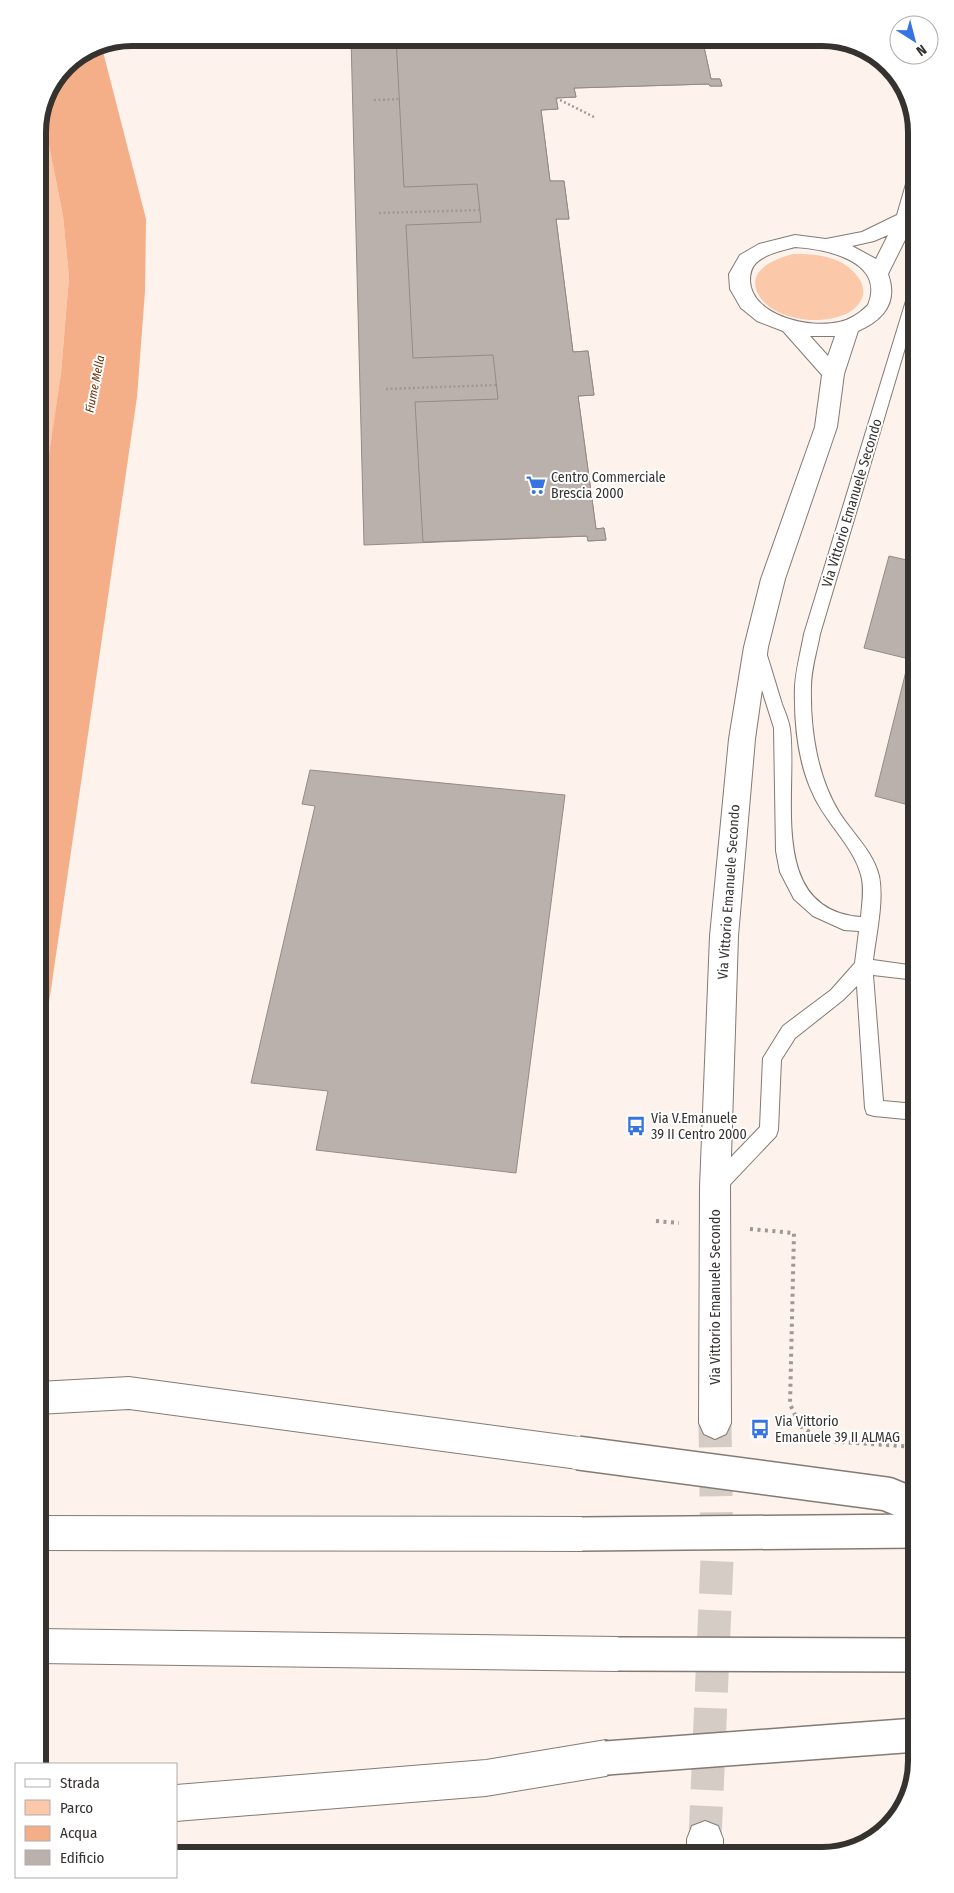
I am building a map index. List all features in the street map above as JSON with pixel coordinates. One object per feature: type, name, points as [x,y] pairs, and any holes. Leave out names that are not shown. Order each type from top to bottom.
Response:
[{"type":"main road","points":[[878,274],[908,211]]},
{"type":"main road","points":[[828,244],[867,237],[906,218]]},
{"type":"main road","points":[[806,241],[828,244],[849,251],[866,261],[878,274],[883,290],[879,304],[868,317],[849,326],[826,331],[791,328],[766,319],[757,313],[744,299],[738,284],[741,270],[750,258],[765,248],[784,243],[806,241]]},
{"type":"main road","name":"Via Vittorio Emanuele Secondo","points":[[716,1423],[715,1226],[724,936],[742,739],[756,647],[773,579],[826,427],[833,374],[849,326]]},
{"type":"main road","points":[[791,328],[833,374]]},
{"type":"main road","points":[[46,1398],[129,1393],[887,1494],[908,1503]]},
{"type":"main road","points":[[46,1533],[582,1534],[908,1531]]},
{"type":"main road","points":[[46,1646],[618,1654],[908,1655]]},
{"type":"main road","points":[[178,1803],[486,1778],[606,1758],[908,1736]]},
{"type":"lane","name":"Via Vittorio Emanuele Secondo","points":[[908,316],[812,634],[803,685],[804,725],[811,762],[820,793],[834,818],[858,850],[870,876],[871,900],[864,966],[874,1108],[908,1111]]},
{"type":"lane","points":[[756,647],[782,728],[784,850],[788,872],[800,894],[819,911],[844,923],[869,925]]},
{"type":"lane","points":[[716,1187],[769,1130],[772,1058],[789,1032],[837,995],[864,966],[908,972]]},
{"type":"path","points":[[556,98],[594,117]]},
{"type":"path","points":[[374,100],[399,100]]},
{"type":"path","points":[[379,213],[480,210]]},
{"type":"path","points":[[386,389],[496,385]]},
{"type":"path","points":[[656,1220],[794,1233],[790,1404],[800,1426],[824,1441],[908,1446]]},
{"type":"green space","points":[[46,130],[63,216],[69,277],[61,373],[46,474]]},
{"type":"green space","points":[[793,254],[820,256],[837,260],[852,270],[862,284],[863,295],[859,303],[853,310],[844,315],[824,320],[792,317],[770,307],[763,301],[757,291],[755,283],[757,276],[768,264]]},
{"type":"water","name":"Fiume Mella","points":[[103,52],[146,219],[145,291],[137,397],[46,1018],[46,474],[61,373],[69,277],[63,216],[46,130],[49,110],[55,94],[64,80],[89,58]]},
{"type":"building","points":[[351,46],[704,46],[711,79],[720,79],[722,86],[710,86],[709,84],[574,88],[576,97],[556,98],[558,109],[541,110],[550,181],[564,181],[569,219],[556,219],[573,352],[588,351],[594,395],[578,396],[596,529],[604,528],[606,540],[588,541],[587,536],[364,545]]},
{"type":"building","points":[[396,46],[704,46],[711,79],[720,79],[722,86],[710,86],[709,84],[574,88],[576,97],[556,98],[558,109],[541,110],[550,181],[564,181],[569,219],[556,219],[573,352],[588,351],[594,395],[578,396],[596,529],[604,528],[606,540],[588,541],[587,536],[423,542],[415,402],[498,399],[493,355],[413,358],[406,225],[481,222],[477,184],[404,187]]},
{"type":"building","points":[[889,556],[908,560],[908,659],[864,648]]},
{"type":"building","points":[[908,663],[908,805],[875,796]]},
{"type":"building","points":[[310,770],[565,795],[516,1173],[316,1150],[328,1091],[251,1083],[315,806],[302,804]]},
{"type":"tunnel","points":[[705,1839],[717,1560],[715,1423]]},
{"type":"place","name":"Centro Commerciale Brescia 2000","points":[[536,485]]},
{"type":"place","name":"Via V.Emanuele 39 II Centro 2000","points":[[636,1126]]},
{"type":"place","name":"Via Vittorio Emanuele 39 II ALMAG","points":[[760,1429]]}]
